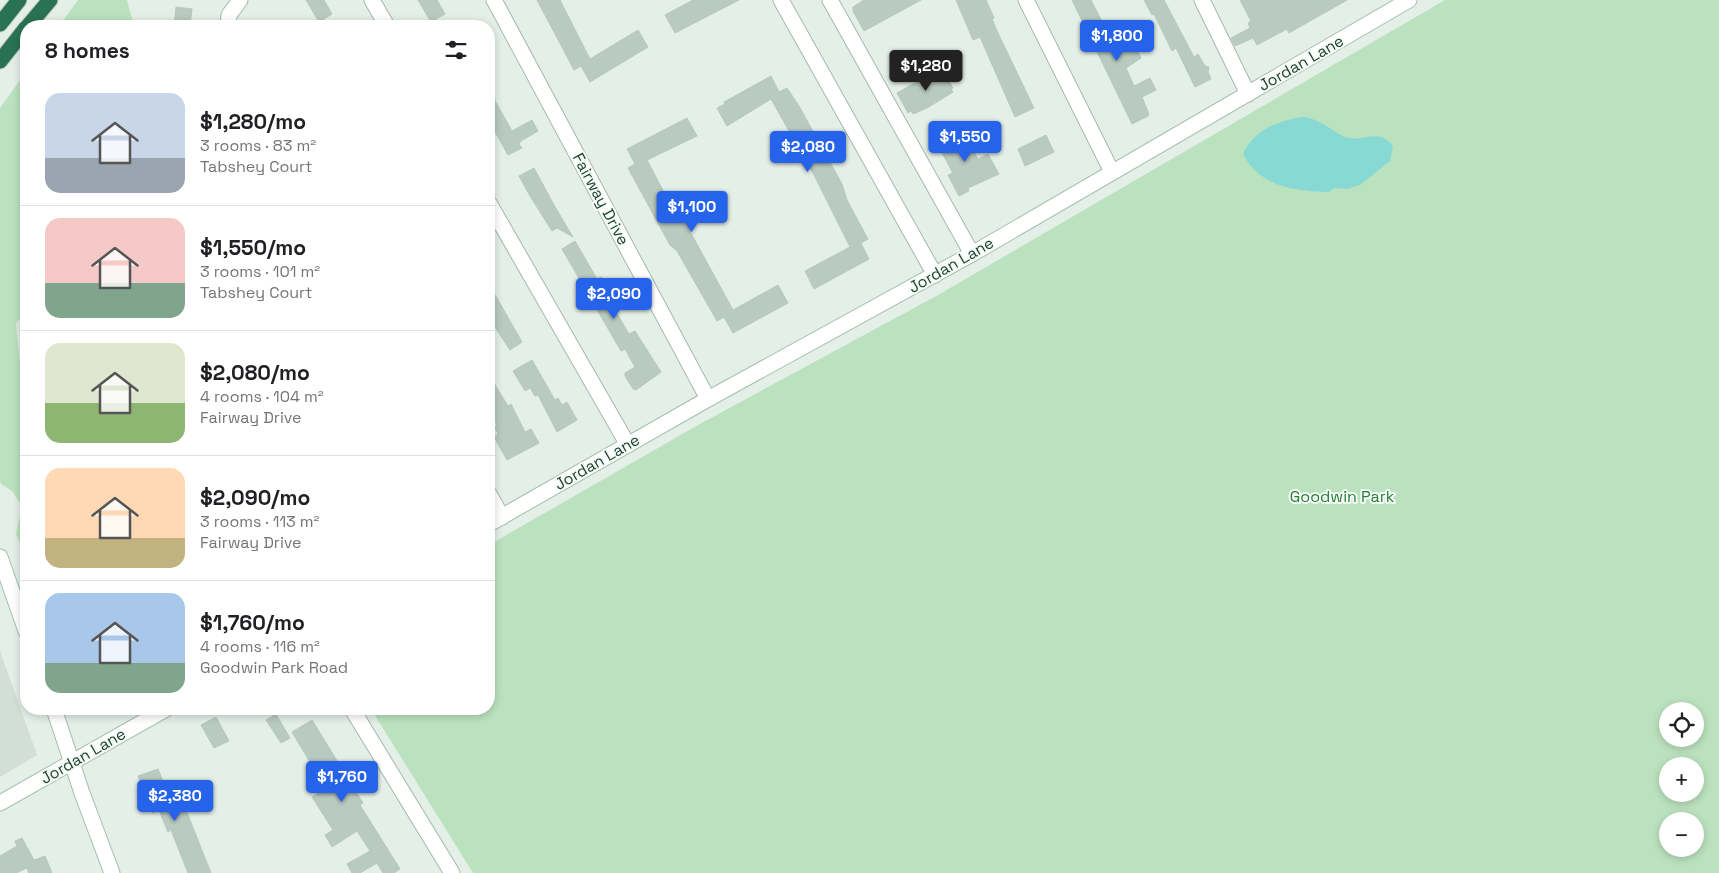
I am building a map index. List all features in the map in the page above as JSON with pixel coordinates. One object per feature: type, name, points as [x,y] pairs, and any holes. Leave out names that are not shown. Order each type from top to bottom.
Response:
[{"type":"highway","points":[[0,24],[19,0]]},
{"type":"highway","points":[[33,20],[50,0]]},
{"type":"highway","points":[[0,61],[20,36]]},
{"type":"street","points":[[229,20],[229,15],[240,0]]},
{"type":"street","points":[[372,0],[384,20]]},
{"type":"street","name":"Fairway Drive","points":[[494,0],[708,399]]},
{"type":"street","points":[[781,0],[935,274]]},
{"type":"street","points":[[830,0],[972,254]]},
{"type":"street","points":[[1026,0],[1112,172]]},
{"type":"street","points":[[1202,0],[1248,94]]},
{"type":"street","name":"Jordan Lane","points":[[495,520],[708,399],[972,254],[1409,0]]},
{"type":"street","points":[[495,214],[628,445]]},
{"type":"street","points":[[0,557],[20,613]]},
{"type":"street","points":[[56,715],[112,873]]},
{"type":"street","name":"Jordan Lane","points":[[0,803],[155,715]]},
{"type":"street","points":[[356,715],[452,873]]},
{"type":"shaded area","points":[[0,651],[20,707],[20,715],[23,715],[37,755],[0,777]]},
{"type":"green space","points":[[78,0],[127,0],[132,20],[63,20]]},
{"type":"green space","name":"Goodwin Park","points":[[1445,0],[1719,0],[1719,873],[473,873],[375,715],[495,715],[495,542],[698,425],[938,295]]},
{"type":"green space","points":[[20,80],[20,319],[16,323],[20,365],[20,503],[12,491],[1,484],[0,481],[0,108]]},
{"type":"green space","points":[[20,515],[20,544],[16,534]]},
{"type":"water","points":[[1302,117],[1317,121],[1349,138],[1378,136],[1383,138],[1393,146],[1390,161],[1360,185],[1347,189],[1334,188],[1329,192],[1291,188],[1280,185],[1259,174],[1243,154],[1253,139],[1275,124]]},
{"type":"building","points":[[306,0],[324,0],[332,14],[322,20],[318,20]]},
{"type":"building","points":[[418,0],[437,0],[445,14],[434,20],[430,20]]},
{"type":"building","points":[[537,0],[560,0],[590,59],[638,30],[648,47],[590,82],[581,66],[574,70]]},
{"type":"building","points":[[693,0],[739,0],[675,33],[665,15]]},
{"type":"building","points":[[864,0],[921,0],[864,31],[853,11],[853,7]]},
{"type":"building","points":[[956,0],[986,0],[998,33],[1034,108],[1015,117],[980,37],[973,40]]},
{"type":"building","points":[[1072,0],[1091,0],[1112,41],[1127,34],[1133,46],[1135,45],[1141,58],[1126,68],[1134,86],[1150,78],[1156,90],[1142,97],[1149,114],[1148,116],[1132,124]]},
{"type":"building","points":[[1144,0],[1164,0],[1194,57],[1198,54],[1205,66],[1209,67],[1208,72],[1211,79],[1195,87],[1176,48],[1172,51],[1154,14],[1152,15]]},
{"type":"building","points":[[1240,0],[1347,0],[1289,33],[1287,29],[1257,45],[1253,38],[1235,46],[1231,38],[1250,28],[1248,23],[1251,21]]},
{"type":"building","points":[[176,7],[192,9],[191,20],[175,20]]},
{"type":"building","points":[[942,68],[953,88],[951,89],[953,92],[927,108],[913,114],[911,111],[908,113],[897,93]]},
{"type":"building","points":[[771,76],[779,92],[787,88],[799,106],[842,184],[847,200],[868,239],[861,243],[869,259],[814,289],[805,271],[850,247],[814,175],[771,99],[727,126],[717,108],[725,104],[724,102]]},
{"type":"building","points":[[495,101],[512,131],[532,120],[538,131],[521,141],[519,144],[522,148],[508,155],[495,132]]},
{"type":"building","points":[[687,118],[697,136],[647,160],[667,198],[673,206],[675,204],[733,310],[778,285],[788,303],[733,333],[724,317],[717,321],[677,251],[670,245],[628,168],[635,164],[627,149]]},
{"type":"building","points":[[960,128],[978,159],[988,154],[999,174],[968,188],[969,191],[959,196],[948,175],[953,173],[936,142]]},
{"type":"building","points":[[1046,135],[1054,152],[1025,166],[1018,149]]},
{"type":"building","points":[[534,168],[573,237],[557,228],[552,231],[530,196],[519,176]]},
{"type":"building","points":[[575,241],[597,279],[601,277],[613,297],[609,300],[629,334],[635,331],[661,372],[636,390],[633,389],[625,376],[625,373],[635,367],[625,349],[621,351],[562,249]]},
{"type":"building","points":[[495,295],[522,342],[510,350],[495,327]]},
{"type":"building","points":[[532,360],[555,400],[558,398],[562,405],[567,402],[577,420],[557,432],[538,395],[535,396],[530,388],[525,391],[513,371]]},
{"type":"building","points":[[495,385],[508,406],[511,404],[525,432],[531,429],[539,443],[507,460],[495,439],[498,434],[495,429],[497,425],[495,422]]},
{"type":"building","points":[[277,715],[290,738],[281,743],[266,720]]},
{"type":"building","points":[[216,717],[229,741],[214,748],[201,725]]},
{"type":"building","points":[[312,720],[363,803],[360,805],[400,869],[394,873],[383,873],[377,863],[360,873],[352,873],[347,864],[370,851],[357,831],[332,847],[325,835],[333,830],[312,797],[326,789],[292,732]]},
{"type":"building","points":[[158,769],[172,804],[182,800],[211,873],[188,873],[171,830],[168,832],[159,810],[153,813],[138,776]]},
{"type":"building","points":[[22,838],[34,860],[45,856],[52,873],[29,873],[27,868],[16,873],[0,873],[0,856],[17,846],[15,841]]}]
